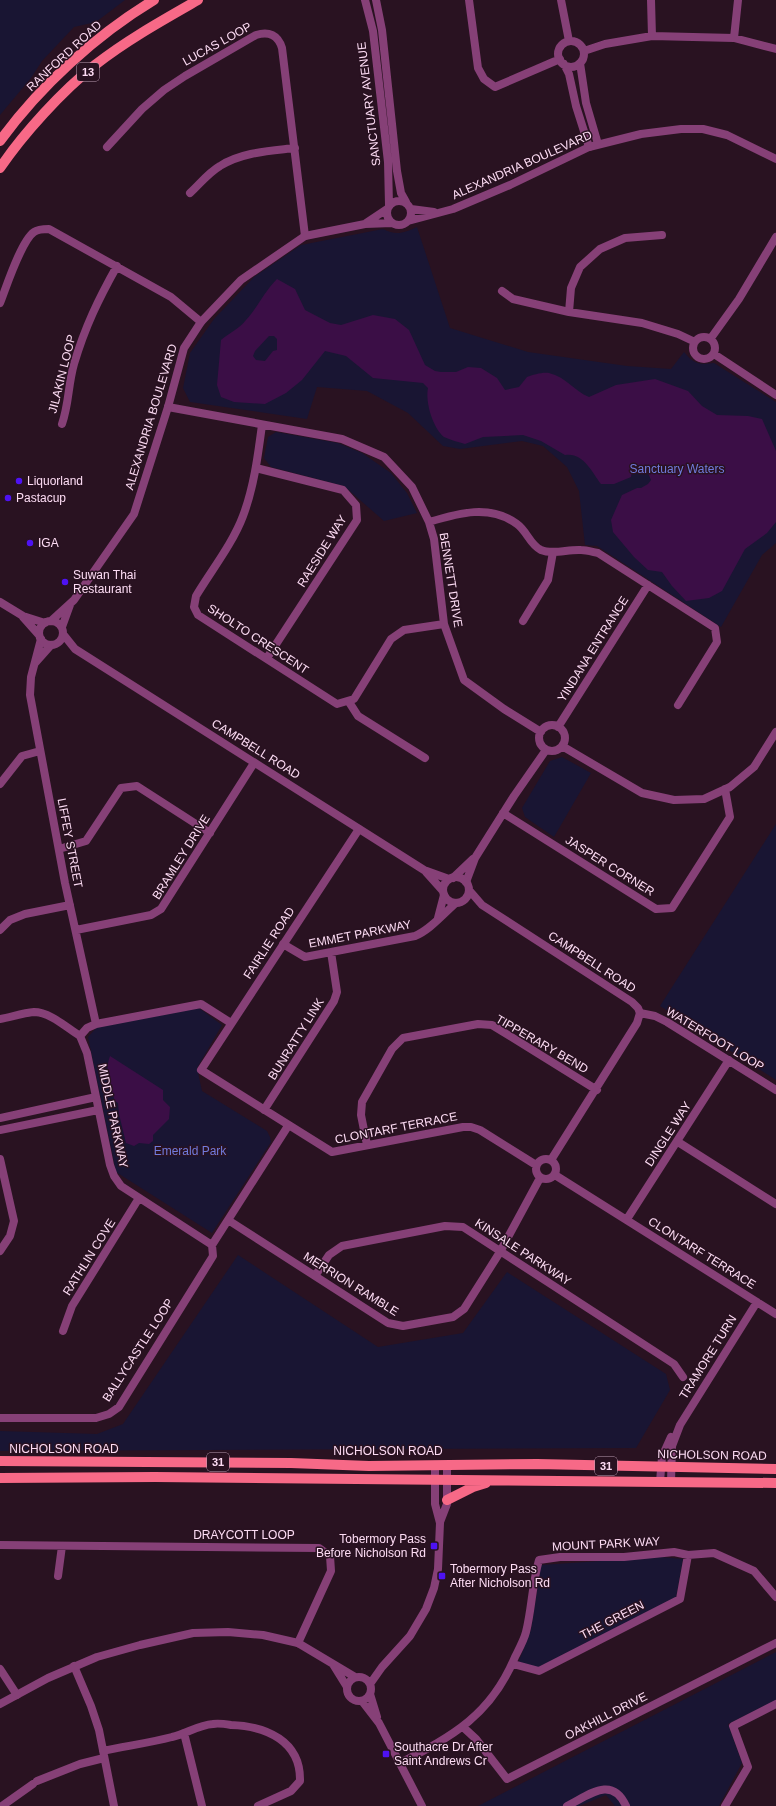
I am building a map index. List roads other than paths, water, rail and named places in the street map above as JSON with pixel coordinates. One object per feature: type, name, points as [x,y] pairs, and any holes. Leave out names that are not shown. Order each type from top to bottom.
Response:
[{"type":"main road","name":"RANFORD ROAD","points":[[0,140],[16,120],[66,68],[102,36],[154,0]]},
{"type":"main road","name":"13","points":[[0,168],[9,155],[49,108],[94,66],[136,36],[198,0]]},
{"type":"main road","name":"NICHOLSON ROAD","points":[[0,1461],[776,1469]]},
{"type":"main road","name":"31","points":[[0,1478],[447,1479],[776,1483]]},
{"type":"main road","points":[[447,1500],[473,1486],[495,1480]]},
{"type":"street","name":"SANCTUARY AVENUE","points":[[365,0],[372,31],[377,74],[391,150],[401,193],[408,206]]},
{"type":"street","points":[[469,0],[478,68],[484,79],[495,87],[562,62],[573,66],[580,63],[583,60],[584,51],[578,43],[570,41],[560,47],[559,51],[562,62],[570,74],[576,106],[589,147]]},
{"type":"street","points":[[561,0],[570,41]]},
{"type":"street","points":[[652,0],[652,36]]},
{"type":"street","points":[[734,38],[738,0]]},
{"type":"street","name":"SANCTUARY AVENUE","points":[[376,3],[382,30],[387,72],[391,150],[388,207]]},
{"type":"street","points":[[367,9],[376,3]]},
{"type":"street","name":"LUCAS LOOP","points":[[107,147],[142,109],[164,90],[185,76],[256,35],[268,33],[277,38],[282,48],[305,236]]},
{"type":"street","points":[[584,51],[605,44],[652,36],[734,38],[776,49]]},
{"type":"street","points":[[580,63],[586,103],[598,144]]},
{"type":"street","points":[[377,74],[387,72]]},
{"type":"street","name":"ALEXANDRIA BOULEVARD","points":[[48,622],[70,605],[134,514],[168,407],[184,348],[201,322],[241,280],[305,236],[365,224],[392,223],[401,225],[408,221],[439,213],[510,185],[589,147],[641,134],[681,128],[703,129],[727,135],[776,159]]},
{"type":"street","points":[[190,193],[213,171],[234,158],[244,155],[295,148]]},
{"type":"street","name":"ALEXANDRIA BOULEVARD","points":[[365,224],[397,201],[408,206],[439,213]]},
{"type":"street","points":[[408,206],[412,213],[408,221]]},
{"type":"street","points":[[388,207],[387,216],[392,223]]},
{"type":"street","points":[[0,303],[20,252],[33,232],[41,229],[49,229],[171,297],[201,322]]},
{"type":"street","points":[[569,312],[571,288],[580,267],[600,248],[625,238],[662,235]]},
{"type":"street","points":[[711,338],[739,299],[776,237]]},
{"type":"street","name":"JILAKIN LOOP","points":[[62,424],[67,407],[69,385],[84,334],[94,309],[117,266]]},
{"type":"street","points":[[502,291],[512,299],[569,312],[642,323],[678,334],[695,342]]},
{"type":"street","points":[[704,336],[711,338],[715,344],[714,354],[709,358],[700,358],[694,352],[693,348],[695,342],[700,337],[704,336]]},
{"type":"street","points":[[714,354],[776,395]]},
{"type":"street","name":"BENNETT DRIVE","points":[[168,407],[342,439],[384,457],[412,487],[429,522],[434,539],[444,624],[464,680],[504,709],[541,732]]},
{"type":"street","name":"SHOLTO CRESCENT","points":[[262,425],[256,468],[244,514],[238,527],[196,596],[194,607],[198,615],[337,704],[349,702]]},
{"type":"street","name":"RAESIDE WAY","points":[[256,468],[343,490],[356,506],[357,520],[267,658]]},
{"type":"street","points":[[429,522],[458,514],[477,511],[497,513],[518,524],[534,547],[543,551],[553,552],[582,549],[598,553],[715,628],[717,642],[678,704]]},
{"type":"street","points":[[523,621],[548,580],[553,552]]},
{"type":"street","name":"YINDANA ENTRANCE","points":[[558,727],[648,585]]},
{"type":"street","name":"CAMPBELL ROAD","points":[[0,602],[23,616],[48,622],[57,622],[75,649]]},
{"type":"street","name":"ALEXANDRIA BOULEVARD","points":[[62,630],[70,605]]},
{"type":"street","name":"CAMPBELL ROAD","points":[[23,616],[44,642],[75,649],[424,870],[451,878],[462,879],[466,882],[469,890],[482,905],[632,1002],[638,1008],[640,1013]]},
{"type":"street","points":[[40,637],[40,627],[48,622]]},
{"type":"street","points":[[425,758],[358,716],[349,702],[354,699],[391,639],[404,630],[444,624]]},
{"type":"street","points":[[53,644],[61,640],[62,630]]},
{"type":"street","name":"LIFFEY STREET","points":[[40,637],[30,677],[30,695],[70,905],[96,1024]]},
{"type":"street","name":"LIFFEY STREET","points":[[34,665],[53,644]]},
{"type":"street","points":[[547,726],[558,727],[564,733],[565,742],[555,751],[546,750],[540,743],[539,739],[541,732],[547,726]]},
{"type":"street","points":[[562,746],[642,793],[674,800],[704,799],[730,787],[754,767],[776,732]]},
{"type":"street","points":[[466,882],[475,858],[546,750]]},
{"type":"street","points":[[0,784],[22,756],[40,751]]},
{"type":"street","name":"BRAMLEY DRIVE","points":[[76,930],[151,915],[161,909],[254,763]]},
{"type":"street","points":[[59,849],[86,841],[121,788],[137,786],[210,833]]},
{"type":"street","name":"JASPER CORNER","points":[[504,813],[656,909],[672,908],[730,817],[725,789]]},
{"type":"street","name":"FAIRLIE ROAD","points":[[201,1070],[359,829]]},
{"type":"street","points":[[443,893],[446,882],[475,858]]},
{"type":"street","name":"CAMPBELL ROAD","points":[[424,870],[450,902],[482,905]]},
{"type":"street","points":[[459,902],[468,895],[469,890]]},
{"type":"street","name":"EMMET PARKWAY","points":[[438,918],[443,893]]},
{"type":"street","name":"EMMET PARKWAY","points":[[283,944],[305,958],[415,936],[425,932],[438,918],[459,902]]},
{"type":"street","points":[[0,930],[10,920],[25,914],[70,905]]},
{"type":"street","name":"BUNRATTY LINK","points":[[264,1110],[334,1001],[336,992],[331,952]]},
{"type":"street","points":[[0,1019],[34,1012],[41,1013],[50,1016],[80,1036],[88,1028],[96,1024],[201,1004],[231,1023]]},
{"type":"street","points":[[550,1160],[597,1090],[637,1023],[640,1013]]},
{"type":"street","name":"WATERFOOT LOOP","points":[[640,1013],[655,1016],[667,1022],[776,1090]]},
{"type":"street","name":"TIPPERARY BEND","points":[[367,1145],[361,1114],[362,1102],[392,1049],[403,1038],[478,1024],[492,1025],[597,1090]]},
{"type":"street","name":"MIDDLE PARKWAY","points":[[80,1036],[87,1052],[110,1166],[114,1176],[122,1186],[139,1198],[212,1245]]},
{"type":"street","name":"DINGLE WAY","points":[[627,1219],[678,1142],[729,1060]]},
{"type":"street","name":"CLONTARF TERRACE","points":[[201,1070],[288,1126],[332,1152],[463,1127],[471,1127],[480,1130],[536,1164]]},
{"type":"street","points":[[0,1118],[96,1097]]},
{"type":"street","points":[[0,1130],[98,1110]]},
{"type":"street","points":[[212,1245],[288,1126]]},
{"type":"street","points":[[678,1142],[776,1204]]},
{"type":"street","points":[[0,1159],[14,1221],[10,1236],[0,1251]]},
{"type":"street","points":[[542,1159],[550,1160],[556,1166],[555,1175],[548,1180],[540,1178],[535,1171],[536,1164],[542,1159]]},
{"type":"street","name":"CLONTARF TERRACE","points":[[555,1175],[776,1314]]},
{"type":"street","name":"MERRION RAMBLE","points":[[228,1220],[388,1323],[404,1326],[453,1317],[464,1309],[500,1252],[540,1178]]},
{"type":"street","name":"RATHLIN COVE","points":[[63,1330],[72,1306],[139,1198]]},
{"type":"street","name":"KINSALE PARKWAY","points":[[315,1276],[329,1255],[342,1246],[445,1226],[463,1227],[674,1364],[683,1377]]},
{"type":"street","name":"BALLYCASTLE LOOP","points":[[0,1418],[96,1418],[110,1414],[119,1406],[214,1256],[212,1245]]},
{"type":"street","name":"TRAMORE TURN","points":[[660,1482],[660,1467],[663,1453],[672,1434],[680,1425],[757,1302]]},
{"type":"street","name":"TRAMORE TURN","points":[[671,1482],[672,1446],[680,1425]]},
{"type":"street","points":[[435,1465],[435,1504],[440,1523]]},
{"type":"street","points":[[422,1806],[379,1723],[370,1694],[370,1684],[382,1667],[410,1636],[430,1599],[438,1569],[440,1523],[447,1500],[447,1465]]},
{"type":"street","name":"DRAYCOTT LOOP","points":[[0,1546],[319,1548],[330,1556],[330,1571],[298,1643]]},
{"type":"street","points":[[58,1576],[62,1546]]},
{"type":"street","name":"MOUNT PARK WAY","points":[[400,1764],[439,1743],[476,1717],[503,1684],[526,1633],[533,1580],[538,1560],[560,1557],[624,1557],[674,1552],[688,1555],[714,1553],[754,1571],[776,1597]]},
{"type":"street","name":"THE GREEN","points":[[513,1664],[539,1671],[680,1599],[688,1555]]},
{"type":"street","points":[[0,1704],[48,1678],[97,1657],[140,1644],[193,1633],[228,1632],[263,1635],[298,1643],[322,1656],[334,1666],[357,1677],[364,1678],[370,1684]]},
{"type":"street","name":"OAKHILL DRIVE","points":[[463,1727],[476,1739],[507,1779],[776,1643]]},
{"type":"street","points":[[74,1666],[91,1706],[104,1754],[114,1806]]},
{"type":"street","points":[[334,1666],[347,1688],[348,1695],[351,1698],[357,1701],[362,1701],[370,1694]]},
{"type":"street","points":[[347,1688],[351,1680],[382,1667]]},
{"type":"street","points":[[0,1669],[17,1695]]},
{"type":"street","points":[[362,1701],[379,1723]]},
{"type":"street","points":[[725,1806],[748,1767],[733,1726],[776,1704]]},
{"type":"street","points":[[2,1806],[35,1782],[104,1754],[173,1737],[212,1724],[244,1725],[276,1736],[286,1743],[300,1767],[300,1781],[291,1791],[258,1806]]},
{"type":"street","points":[[184,1733],[202,1806]]},
{"type":"street","points":[[566,1806],[604,1788],[615,1790],[626,1806]]},
{"type":"place","name":"Liquorland","points":[[19,481]]},
{"type":"place","name":"Pastacup","points":[[8,498]]},
{"type":"place","name":"IGA","points":[[30,543]]},
{"type":"place","name":"Suwan Thai Restaurant","points":[[65,582]]},
{"type":"place","name":"Tobermory Pass Before Nicholson Rd","points":[[434,1546]]},
{"type":"place","name":"Tobermory Pass After Nicholson Rd","points":[[442,1576]]},
{"type":"place","name":"Southacre Dr After Saint Andrews Cr","points":[[386,1754]]},
{"type":"park label","name":"Sanctuary Waters","points":[[677,469]]},
{"type":"park label","name":"Emerald Park","points":[[190,1151]]}]
